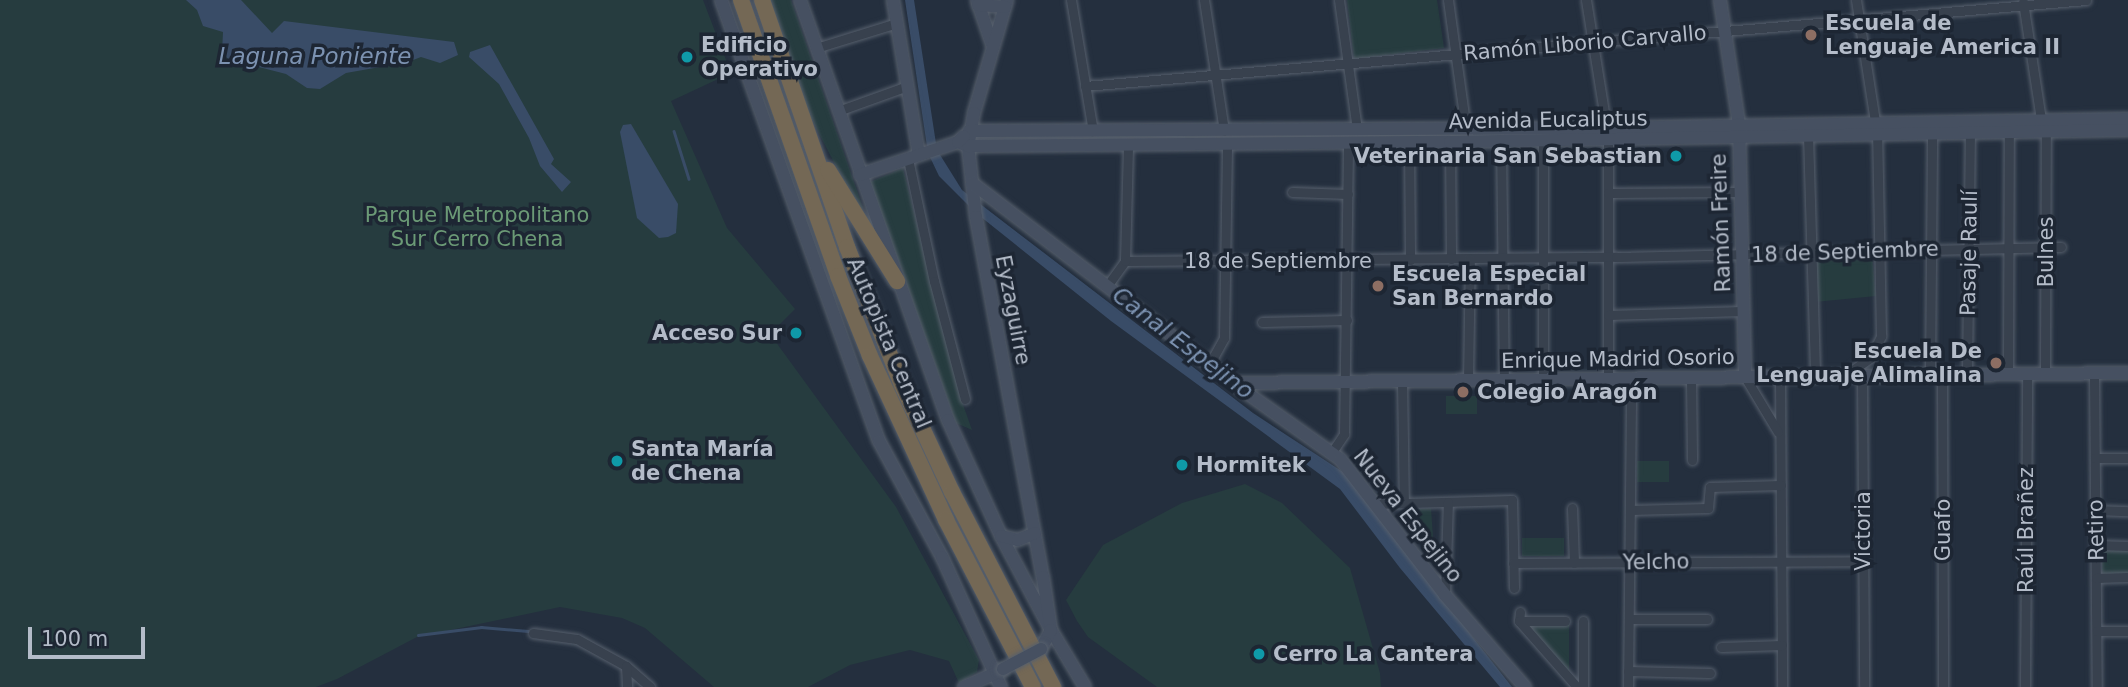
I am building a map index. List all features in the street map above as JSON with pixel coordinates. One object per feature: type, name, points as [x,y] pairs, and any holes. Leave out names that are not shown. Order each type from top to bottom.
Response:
[{"type":"highway","name":"Autopista Central","points":[[741,0],[834,266],[870,356],[946,520],[1033,687]]},
{"type":"highway","name":"Autopista Central","points":[[762,0],[852,259],[902,385],[952,492],[1053,687]]},
{"type":"highway","points":[[805,123],[839,189],[897,281]]},
{"type":"main road","points":[[721,0],[879,441],[942,557],[999,671],[999,687],[977,681]]},
{"type":"main road","points":[[800,0],[948,420],[1001,536],[1084,685]]},
{"type":"main road","points":[[893,0],[918,156]]},
{"type":"main road","name":"Ramón Freire","points":[[1720,0],[1738,130],[1745,377]]},
{"type":"main road","points":[[860,176],[945,146],[963,144],[970,131],[1006,4],[977,2],[993,47]]},
{"type":"main road","name":"Avenida Eucaliptus","points":[[1910,128],[1932,134],[2009,132],[2043,126],[2128,119]]},
{"type":"main road","name":"Avenida Eucaliptus","points":[[970,131],[1466,129],[1607,133],[2043,126],[2128,130]]},
{"type":"main road","name":"Avenida Eucaliptus","points":[[1738,130],[1808,135],[1876,128]]},
{"type":"main road","name":"Avenida Eucaliptus","points":[[963,144],[1543,141],[1607,133]]},
{"type":"main road","name":"Eyzaguirre","points":[[963,144],[1051,630]]},
{"type":"main road","points":[[972,188],[1107,286],[1209,365]]},
{"type":"main road","name":"Nueva Espejino","points":[[1209,365],[1332,452],[1346,465],[1445,596],[1525,687]]},
{"type":"main road","name":"Enrique Madrid Osorio","points":[[1234,383],[2026,372],[2128,373]]},
{"type":"main road","points":[[1251,383],[1263,403]]},
{"type":"main road","points":[[1001,536],[1018,540],[1035,533]]},
{"type":"main road","points":[[1043,577],[1084,685]]},
{"type":"main road","points":[[1039,653],[1051,630]]},
{"type":"main road","points":[[964,687],[1039,653],[1068,659]]},
{"type":"street","points":[[1071,0],[1093,131]]},
{"type":"street","points":[[1204,0],[1224,130]]},
{"type":"street","points":[[1339,0],[1357,129]]},
{"type":"street","points":[[1448,0],[1466,129]]},
{"type":"street","points":[[1586,0],[1607,133],[1608,379]]},
{"type":"street","points":[[1842,375],[1862,365],[1880,342],[1876,128],[1856,0]]},
{"type":"street","name":"Ramón Liborio Carvallo","points":[[1085,86],[1725,31],[2023,2],[2086,0]]},
{"type":"street","name":"Bulnes","points":[[2023,2],[2043,126],[2045,372]]},
{"type":"street","points":[[816,48],[897,23]]},
{"type":"street","points":[[838,111],[907,86]]},
{"type":"street","points":[[2008,373],[2009,132]]},
{"type":"street","name":"Pasaje Raulí","points":[[1967,373],[1970,133]]},
{"type":"street","name":"Guafo","points":[[1932,134],[1931,249],[1943,687]]},
{"type":"street","points":[[1808,135],[1815,376]]},
{"type":"street","points":[[1502,141],[1504,380]]},
{"type":"street","points":[[1543,141],[1543,379]]},
{"type":"street","points":[[1409,142],[1410,260]]},
{"type":"street","points":[[1450,142],[1451,259]]},
{"type":"street","points":[[1332,452],[1345,434],[1348,143]]},
{"type":"street","points":[[1209,365],[1224,338],[1227,144]]},
{"type":"street","points":[[1107,286],[1125,261],[1128,145]]},
{"type":"street","points":[[918,156],[934,281],[965,399]]},
{"type":"street","points":[[1292,192],[1348,194]]},
{"type":"street","points":[[1608,193],[1740,192]]},
{"type":"street","name":"18 de Septiembre","points":[[1125,261],[1347,261],[2061,247]]},
{"type":"street","points":[[1468,380],[1470,259]]},
{"type":"street","points":[[1608,315],[1743,312]]},
{"type":"street","points":[[1262,322],[1347,320]]},
{"type":"street","name":"Raúl Brañez","points":[[2025,687],[2026,372]]},
{"type":"street","name":"Retiro","points":[[2094,373],[2097,687]]},
{"type":"street","name":"Victoria","points":[[1862,375],[1864,687]]},
{"type":"street","points":[[1780,376],[1782,687]]},
{"type":"street","points":[[1691,377],[1692,460]]},
{"type":"street","points":[[1745,377],[1772,417],[1780,437]]},
{"type":"street","points":[[1628,687],[1631,378]]},
{"type":"street","points":[[1402,381],[1404,503]]},
{"type":"street","points":[[2095,458],[2128,458]]},
{"type":"street","points":[[1630,510],[1709,508],[1710,487],[1781,485]]},
{"type":"street","points":[[1374,504],[1512,500],[1514,588]]},
{"type":"street","points":[[1445,596],[1448,502]]},
{"type":"street","points":[[1572,508],[1574,563]]},
{"type":"street","points":[[2095,510],[2128,510]]},
{"type":"street","points":[[2096,545],[2128,546]]},
{"type":"street","name":"Yelcho","points":[[1513,563],[1863,561]]},
{"type":"street","points":[[2096,578],[2128,577]]},
{"type":"street","points":[[1565,621],[1519,616],[1577,687]]},
{"type":"street","points":[[1629,619],[1707,619]]},
{"type":"street","points":[[1583,621],[1583,687]]},
{"type":"street","points":[[2097,631],[2128,631]]},
{"type":"street","points":[[533,633],[577,639],[626,666],[650,687]]},
{"type":"street","points":[[1721,647],[1782,645]]},
{"type":"street","points":[[626,666],[627,687]]},
{"type":"street","points":[[1628,671],[1710,673]]},
{"type":"green space","name":"Parque Metropolitano Sur Cerro Chena","points":[[0,0],[703,0],[731,73],[671,101],[727,228],[795,309],[770,334],[896,507],[979,660],[977,672],[959,683],[949,661],[910,650],[850,665],[808,687],[714,687],[645,628],[622,618],[560,607],[417,637],[337,679],[316,687],[0,687]]},
{"type":"green space","points":[[770,0],[791,0],[863,208],[858,209],[810,116]]},
{"type":"green space","points":[[1347,0],[1437,0],[1444,48],[1354,59]]},
{"type":"green space","points":[[903,168],[960,396],[972,430],[956,423],[870,182]]},
{"type":"green space","points":[[1872,256],[1876,296],[1815,302],[1816,258]]},
{"type":"green space","points":[[1446,396],[1477,396],[1477,414],[1446,414]]},
{"type":"green space","points":[[1637,461],[1669,461],[1669,482],[1637,482]]},
{"type":"green space","points":[[1245,484],[1282,503],[1350,568],[1380,673],[1381,687],[1157,687],[1088,637],[1077,621],[1066,600],[1103,545],[1182,503]]},
{"type":"green space","points":[[1431,508],[1433,540],[1413,541],[1411,509]]},
{"type":"green space","points":[[1522,538],[1564,538],[1564,556],[1522,556]]},
{"type":"green space","points":[[2102,550],[2128,550],[2128,576],[2102,576]]},
{"type":"green space","points":[[1530,623],[1569,623],[1569,673],[1528,627]]},
{"type":"water","name":"Laguna Poniente","points":[[186,0],[241,0],[272,33],[284,21],[454,42],[458,55],[440,63],[421,57],[408,62],[396,60],[380,67],[346,73],[320,89],[307,88],[286,74],[228,59],[222,52],[223,32],[203,26],[197,10]]},
{"type":"water","points":[[905,0],[914,0],[937,150],[962,190],[1253,413],[1343,472],[1512,687],[1500,687],[1400,568],[1340,489],[1111,321],[976,213],[939,176],[928,153]]},
{"type":"water","points":[[490,45],[554,159],[551,164],[571,182],[562,192],[540,166],[529,138],[499,84],[469,57],[470,52]]},
{"type":"water","points":[[631,124],[678,204],[676,233],[668,237],[659,238],[637,218],[620,132],[623,125]]},
{"type":"waterway","points":[[674,131],[689,179]]},
{"type":"waterway","name":"Canal Espejino","points":[[418,635],[481,627],[528,631]]},
{"type":"place","name":"Escuela de Lenguaje America II","points":[[1811,35]]},
{"type":"place","name":"Edificio Operativo","points":[[687,57]]},
{"type":"place","name":"Veterinaria San Sebastian","points":[[1676,156]]},
{"type":"place","name":"Escuela Especial San Bernardo","points":[[1378,286]]},
{"type":"place","name":"Acceso Sur","points":[[796,333]]},
{"type":"place","name":"Escuela De Lenguaje Alimalina","points":[[1996,363]]},
{"type":"place","name":"Colegio Aragón","points":[[1463,392]]},
{"type":"place","name":"Santa María de Chena","points":[[617,461]]},
{"type":"place","name":"Hormitek","points":[[1182,465]]},
{"type":"place","name":"Cerro La Cantera","points":[[1259,654]]}]
